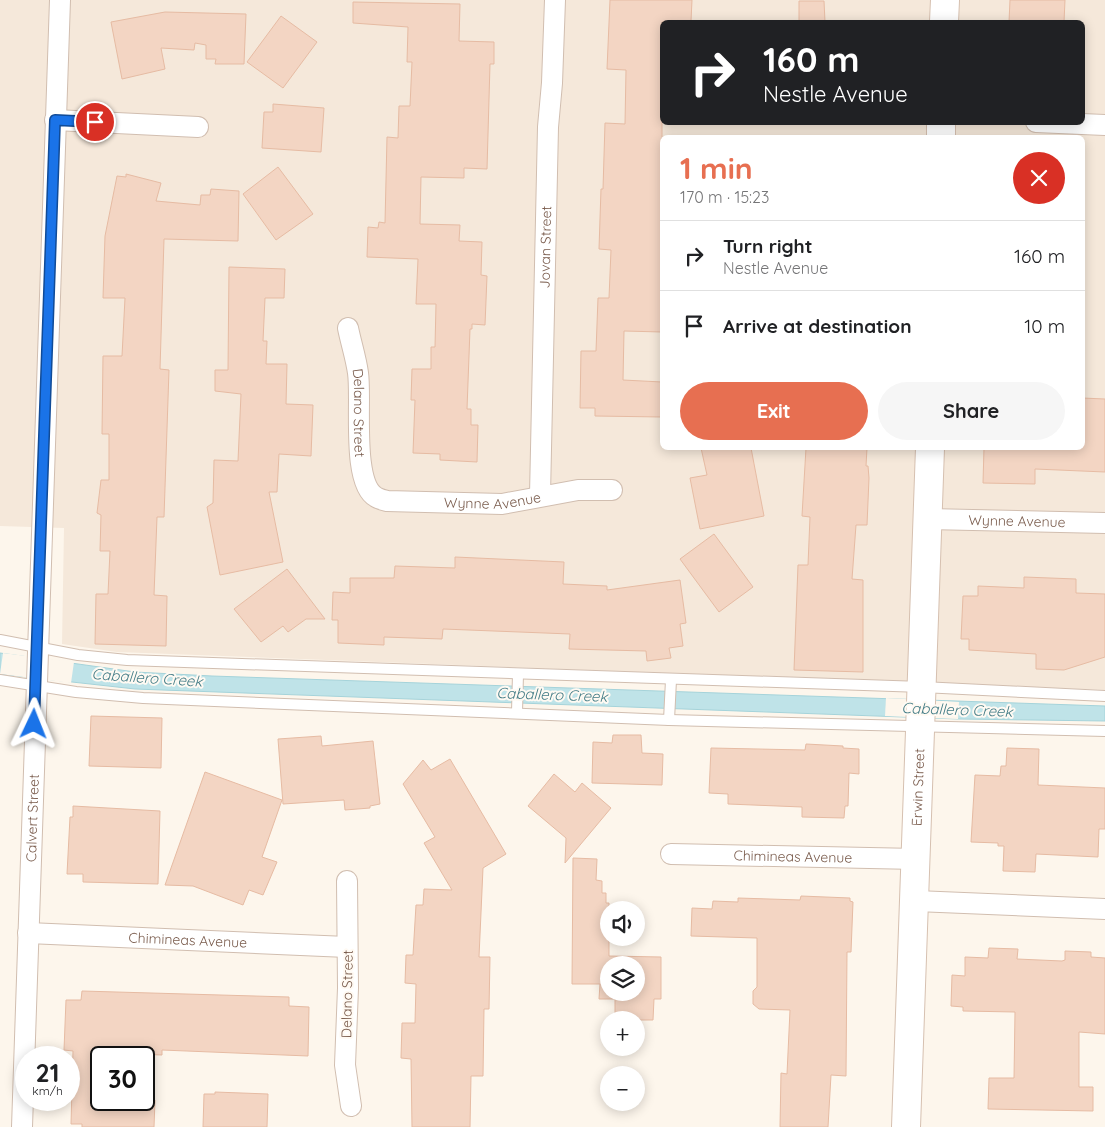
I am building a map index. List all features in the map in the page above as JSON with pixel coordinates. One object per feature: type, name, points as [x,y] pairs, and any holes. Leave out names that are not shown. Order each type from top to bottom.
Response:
[{"type":"street","name":"Calvert Street","points":[[22,1127],[60,0]]},
{"type":"street","name":"Jovan Street","points":[[540,495],[548,127],[552,83],[555,0]]},
{"type":"street","points":[[944,20],[945,0]]},
{"type":"street","points":[[55,120],[198,127]]},
{"type":"street","points":[[1085,124],[1105,125]]},
{"type":"street","name":"Delano Street","points":[[348,328],[359,374],[362,473],[374,497]]},
{"type":"street","name":"Erwin Street","points":[[906,1127],[916,901],[930,450]]},
{"type":"street","name":"Wynne Avenue","points":[[374,497],[387,501],[502,504],[540,495],[578,490],[612,490]]},
{"type":"street","name":"Wynne Avenue","points":[[928,518],[1105,523]]},
{"type":"street","name":"Chimineas Avenue","points":[[671,854],[917,859]]},
{"type":"street","name":"Delano Street","points":[[346,881],[349,917],[345,1065],[351,1106]]},
{"type":"street","points":[[916,901],[1105,909]]},
{"type":"street","name":"Chimineas Avenue","points":[[28,933],[347,946]]},
{"type":"lane","points":[[0,640],[37,652],[127,660],[518,674],[671,684],[921,707],[1105,731]]},
{"type":"lane","points":[[516,712],[518,674]]},
{"type":"lane","points":[[0,680],[36,683],[143,698],[669,716],[921,707],[1105,696]]},
{"type":"lane","points":[[669,716],[671,684]]},
{"type":"shaded area","points":[[0,0],[1105,0],[1105,690],[117,652],[62,644],[64,528],[0,526]]},
{"type":"water","name":"Caballero Creek","points":[[0,653],[135,672],[212,676],[1105,706],[1105,721],[958,719],[135,689],[0,674]]},
{"type":"pier","points":[[3,653],[74,662],[71,683],[0,674]]},
{"type":"pier","points":[[886,698],[959,702],[958,719],[885,716]]},
{"type":"building","points":[[610,0],[692,0],[691,20],[660,20],[660,125],[662,125],[662,135],[660,135],[660,332],[624,331],[623,380],[660,382],[660,417],[595,416],[595,408],[580,408],[581,351],[596,351],[598,298],[609,298],[611,250],[599,249],[605,123],[625,124],[626,70],[607,69]]},
{"type":"building","points":[[1010,0],[1065,0],[1064,20],[1009,20]]},
{"type":"building","points":[[799,1],[824,1],[825,20],[799,20]]},
{"type":"building","points":[[353,2],[460,4],[459,41],[494,42],[494,64],[490,64],[487,169],[464,168],[464,178],[421,177],[420,224],[460,225],[459,241],[482,242],[481,275],[487,276],[485,325],[472,324],[472,329],[470,329],[467,409],[471,409],[471,425],[478,425],[477,462],[440,460],[440,454],[413,453],[415,400],[411,400],[412,369],[431,369],[431,347],[435,347],[436,304],[416,304],[418,259],[367,257],[368,227],[378,228],[379,222],[385,223],[387,137],[398,138],[399,106],[410,106],[412,62],[407,62],[408,27],[353,23]]},
{"type":"building","points":[[165,12],[246,14],[244,64],[215,64],[216,59],[206,59],[206,45],[195,43],[194,50],[161,48],[165,69],[122,79],[111,22]]},
{"type":"building","points":[[281,16],[317,42],[283,88],[247,62]]},
{"type":"building","points":[[273,104],[324,108],[321,152],[262,148],[264,112],[273,112]]},
{"type":"building","points":[[278,167],[313,214],[276,240],[243,194]]},
{"type":"building","points":[[126,174],[161,183],[156,201],[200,205],[201,195],[210,195],[211,189],[239,191],[238,241],[164,239],[160,369],[169,370],[164,517],[157,517],[154,595],[167,596],[166,646],[95,644],[96,594],[108,594],[110,551],[100,551],[101,515],[97,513],[101,480],[109,480],[109,434],[102,434],[103,356],[122,356],[125,298],[103,298],[105,236],[117,176],[126,177]]},
{"type":"building","points":[[229,267],[285,269],[284,298],[265,298],[263,341],[267,341],[266,364],[287,364],[286,404],[313,405],[311,456],[279,454],[277,492],[269,492],[283,562],[220,575],[207,507],[213,503],[214,460],[238,461],[241,394],[215,391],[215,370],[228,370]]},
{"type":"building","points":[[1085,398],[1105,399],[1105,472],[1035,469],[1035,484],[983,483],[984,450],[1085,450]]},
{"type":"building","points":[[701,450],[751,450],[764,516],[700,529],[690,478],[707,475]]},
{"type":"building","points":[[806,450],[867,450],[866,466],[868,466],[869,478],[867,525],[856,525],[852,579],[863,580],[863,672],[794,670],[798,565],[808,565],[810,517],[802,516]]},
{"type":"building","points":[[714,534],[753,587],[719,612],[680,559]]},
{"type":"building","points":[[455,557],[564,562],[563,584],[607,586],[607,590],[680,580],[686,623],[680,624],[683,646],[669,648],[671,658],[647,661],[646,651],[569,649],[570,634],[443,629],[442,639],[384,637],[384,645],[338,643],[338,620],[332,620],[333,592],[350,593],[350,578],[394,578],[395,566],[455,568]]},
{"type":"building","points":[[287,569],[325,619],[306,619],[288,632],[283,626],[261,642],[234,609]]},
{"type":"building","points":[[1024,577],[1076,579],[1076,593],[1105,594],[1105,657],[1064,670],[1036,669],[1036,654],[969,650],[969,639],[961,639],[963,596],[978,596],[978,586],[1024,588]]},
{"type":"building","points":[[91,716],[162,718],[161,768],[89,766]]},
{"type":"building","points":[[613,735],[641,735],[642,753],[663,754],[662,785],[592,783],[593,742],[612,743]]},
{"type":"building","points":[[321,736],[322,746],[373,741],[380,804],[370,806],[370,808],[345,810],[344,800],[283,804],[278,739]]},
{"type":"building","points":[[806,744],[859,749],[859,774],[849,773],[848,806],[845,806],[844,818],[802,817],[802,807],[728,804],[728,794],[709,793],[711,748],[805,750]]},
{"type":"building","points":[[1007,748],[1039,749],[1038,785],[1105,788],[1105,829],[1099,829],[1098,857],[1036,854],[1035,872],[1003,871],[1004,846],[998,846],[998,843],[971,842],[975,775],[1000,776],[1001,766],[1006,766]]},
{"type":"building","points":[[450,759],[506,854],[483,868],[479,957],[490,957],[489,1009],[484,1009],[483,1076],[471,1076],[470,1127],[412,1127],[411,1059],[401,1058],[402,1023],[415,1023],[416,984],[405,983],[406,955],[413,955],[416,905],[423,905],[424,889],[452,890],[424,843],[435,837],[403,784],[423,760],[431,770]]},
{"type":"building","points":[[205,772],[282,800],[262,857],[277,862],[263,895],[249,890],[243,905],[193,886],[165,885]]},
{"type":"building","points":[[554,774],[575,792],[582,783],[611,808],[565,863],[566,838],[528,806]]},
{"type":"building","points":[[73,806],[160,811],[158,884],[83,882],[83,874],[67,874],[70,817],[73,817]]},
{"type":"building","points":[[573,858],[597,859],[596,880],[602,881],[602,893],[606,893],[606,901],[600,901],[600,946],[609,946],[609,956],[600,956],[600,984],[572,984]]},
{"type":"building","points":[[801,896],[850,898],[850,901],[853,902],[851,952],[847,952],[846,1076],[831,1075],[828,1127],[780,1127],[781,1073],[787,1074],[790,1010],[759,1009],[753,1004],[753,991],[757,987],[757,938],[691,936],[692,908],[712,909],[713,901],[738,902],[738,898],[800,900]]},
{"type":"building","points":[[989,948],[1018,949],[1017,959],[1062,961],[1065,960],[1065,951],[1091,952],[1091,957],[1105,958],[1105,1034],[1079,1032],[1079,1087],[1093,1087],[1093,1111],[988,1109],[989,1078],[1014,1078],[1015,1012],[963,1011],[963,1007],[951,1006],[952,975],[965,976],[965,957],[988,958]]},
{"type":"building","points":[[645,957],[661,957],[661,999],[654,999],[653,1020],[645,1020],[645,1011],[615,1011],[615,1001],[645,1001]]},
{"type":"building","points":[[82,991],[289,997],[289,1006],[309,1007],[308,1056],[162,1050],[162,1055],[155,1055],[155,1046],[90,1046],[90,1111],[155,1111],[154,1127],[82,1127],[82,1124],[71,1124],[71,1111],[80,1111],[80,1046],[64,1046],[66,1000],[81,1000]]},
{"type":"building","points":[[215,1092],[268,1094],[267,1127],[203,1127],[204,1094],[215,1094]]},
{"type":"route","points":[[34,724],[40,602],[55,120],[95,122]]}]
